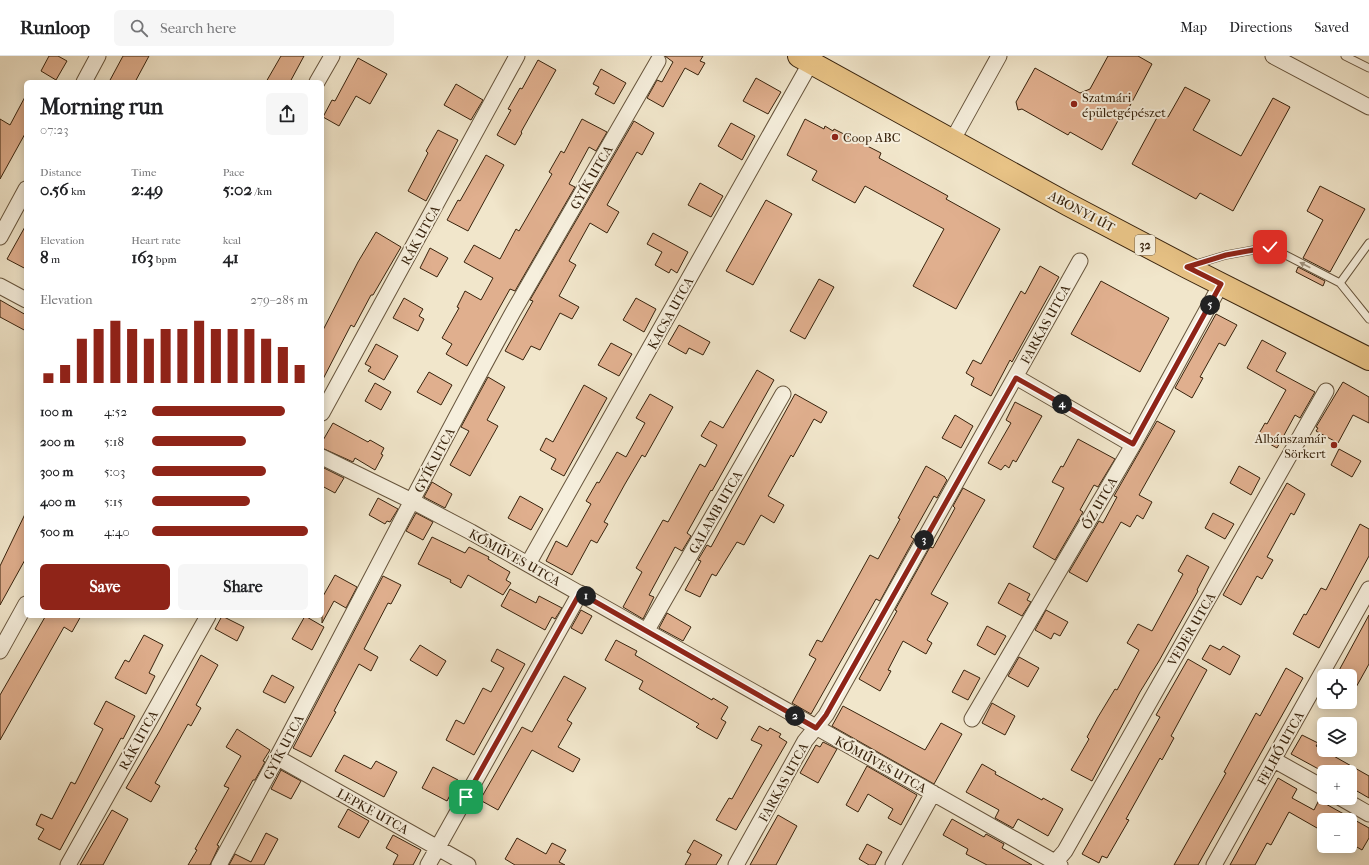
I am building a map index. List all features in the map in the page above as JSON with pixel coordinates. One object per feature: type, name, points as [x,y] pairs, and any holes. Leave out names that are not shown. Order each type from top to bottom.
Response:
[{"type":"main road","name":"ABONYI ÚT","points":[[805,59],[952,141],[1187,267],[1369,359]]},
{"type":"street","points":[[85,80],[98,56]]},
{"type":"street","points":[[318,80],[332,56]]},
{"type":"street","name":"RÁK UTCA","points":[[324,409],[518,56]]},
{"type":"street","points":[[952,141],[999,56]]},
{"type":"street","points":[[1273,56],[1369,107]]},
{"type":"street","name":"KACSA UTCA","points":[[528,564],[805,59]]},
{"type":"street","name":"GYÍK UTCA","points":[[219,865],[278,758],[412,501],[513,312],[658,61]]},
{"type":"street","points":[[0,237],[24,193]]},
{"type":"street","name":"FARKAS UTCA","points":[[736,865],[805,741],[826,715],[1016,378],[1080,261]]},
{"type":"street","name":"ŐZ UTCA","points":[[972,719],[1133,444],[1221,284]]},
{"type":"street","points":[[0,286],[24,299]]},
{"type":"street","points":[[1016,378],[1133,444]]},
{"type":"street","name":"VEDER UTCA","points":[[1056,864],[1065,851],[1326,391]]},
{"type":"street","name":"GALAMB UTCA","points":[[647,630],[783,394]]},
{"type":"street","name":"KŐMŰVES UTCA","points":[[324,458],[412,501],[647,630],[816,728],[933,792],[1056,864]]},
{"type":"street","name":"FELHŐ UTCA","points":[[1214,865],[1369,589]]},
{"type":"street","points":[[428,865],[580,593]]},
{"type":"street","points":[[0,651],[24,608]]},
{"type":"street","name":"RÁK UTCA","points":[[68,865],[207,618]]},
{"type":"street","name":"LEPKE UTCA","points":[[278,758],[468,865]]},
{"type":"street","points":[[1274,760],[1317,784]]},
{"type":"street","points":[[893,865],[933,792]]},
{"type":"street","points":[[1354,805],[1369,814]]},
{"type":"lane","points":[[1345,56],[1369,68]]},
{"type":"lane","points":[[1340,283],[1369,243]]},
{"type":"lane","points":[[1187,267],[1226,255],[1270,247],[1340,283],[1369,319]]},
{"type":"building","points":[[49,56],[58,56],[67,61],[56,80],[41,71]]},
{"type":"building","points":[[123,56],[149,56],[136,80],[110,80]]},
{"type":"building","points":[[281,56],[304,56],[291,80],[267,80]]},
{"type":"building","points":[[665,56],[703,56],[700,61],[705,63],[698,75],[685,68],[663,107],[647,98],[657,80],[662,82],[673,62]]},
{"type":"building","name":"Szatmári épületgépészet","points":[[1108,56],[1138,56],[1152,64],[1123,119],[1120,117],[1102,150],[1070,132],[1068,135],[1022,109],[1018,110],[1016,102],[1035,68],[1080,93],[1090,89]]},
{"type":"building","points":[[358,58],[387,74],[370,104],[356,96],[339,126],[324,118],[332,100],[335,101]]},
{"type":"building","points":[[538,60],[556,70],[515,145],[497,135],[511,110],[508,109],[520,88],[522,89]]},
{"type":"building","points":[[601,69],[626,83],[614,104],[595,94],[599,87],[593,84]]},
{"type":"building","points":[[756,78],[781,92],[768,114],[743,101]]},
{"type":"building","points":[[456,84],[483,100],[471,120],[444,105]]},
{"type":"building","points":[[1185,87],[1210,100],[1193,130],[1241,156],[1273,98],[1290,107],[1233,211],[1200,193],[1196,199],[1132,164],[1160,112],[1168,117]]},
{"type":"building","points":[[24,99],[24,136],[0,179],[0,119],[10,125]]},
{"type":"building","points":[[582,119],[607,132],[596,151],[589,147],[569,184],[575,187],[515,291],[510,289],[467,366],[446,354],[452,344],[442,338],[459,308],[457,307],[465,291],[481,300],[493,278],[464,262],[474,245],[500,259],[516,229],[519,231],[552,174],[549,172],[561,151],[564,153]]},
{"type":"building","points":[[805,119],[824,129],[825,126],[833,131],[834,129],[881,153],[879,158],[948,196],[946,199],[1000,229],[956,309],[913,286],[944,229],[865,186],[855,203],[812,180],[817,171],[787,155]]},
{"type":"building","points":[[634,121],[654,133],[642,155],[637,152],[607,205],[619,212],[607,233],[590,223],[569,261],[576,265],[559,296],[579,307],[572,319],[560,313],[540,350],[531,346],[523,360],[505,351],[533,301],[530,300]]},
{"type":"building","points":[[731,123],[755,136],[742,160],[718,146]]},
{"type":"building","points":[[438,130],[458,140],[426,201],[408,191],[428,153],[426,151]]},
{"type":"building","points":[[486,155],[504,165],[468,231],[447,220],[458,200],[460,201]]},
{"type":"building","points":[[700,183],[723,196],[711,217],[688,205]]},
{"type":"building","points":[[1320,186],[1365,209],[1330,272],[1303,258],[1323,220],[1307,211]]},
{"type":"building","points":[[766,200],[792,214],[753,285],[726,271]]},
{"type":"building","points":[[24,229],[24,268],[7,259]]},
{"type":"building","points":[[376,232],[401,247],[373,295],[371,295],[354,327],[351,325],[324,377],[324,328],[358,262]]},
{"type":"building","points":[[653,233],[688,252],[677,273],[671,269],[669,273],[655,265],[662,252],[647,244]]},
{"type":"building","points":[[430,248],[448,258],[437,277],[420,268]]},
{"type":"building","points":[[1040,266],[1059,277],[1012,362],[1010,360],[991,396],[971,385],[974,378],[966,373],[973,360],[981,364],[1021,291],[1025,294]]},
{"type":"building","points":[[1298,267],[1325,281],[1323,286],[1296,272]]},
{"type":"building","points":[[819,279],[834,287],[805,339],[790,331]]},
{"type":"building","points":[[1101,281],[1169,318],[1140,372],[1071,334]]},
{"type":"building","points":[[404,298],[423,309],[419,316],[424,319],[418,331],[393,318]]},
{"type":"building","points":[[636,298],[656,309],[644,332],[623,320]]},
{"type":"building","points":[[0,300],[24,314],[24,330],[0,317]]},
{"type":"building","points":[[1216,314],[1237,325],[1225,346],[1219,343],[1200,377],[1203,378],[1192,398],[1175,388]]},
{"type":"building","points":[[679,325],[710,342],[703,355],[689,348],[686,354],[668,344]]},
{"type":"building","points":[[1262,340],[1286,353],[1276,371],[1315,392],[1300,418],[1295,415],[1277,448],[1257,437],[1265,423],[1267,424],[1286,390],[1247,368]]},
{"type":"building","points":[[611,343],[632,354],[619,376],[598,365]]},
{"type":"building","points":[[376,344],[398,356],[384,380],[368,371],[371,367],[365,364]]},
{"type":"building","points":[[757,370],[774,380],[687,533],[691,536],[682,551],[675,547],[649,595],[654,597],[643,619],[623,607],[642,572],[636,568],[663,520],[668,522],[700,464],[705,467],[717,445],[701,436],[710,421],[723,428]]},
{"type":"building","points":[[429,372],[452,385],[441,405],[417,392]]},
{"type":"building","points":[[488,377],[505,387],[487,420],[498,426],[470,476],[450,465],[469,431],[461,427]]},
{"type":"building","points":[[1343,382],[1369,397],[1369,423],[1353,415],[1338,443],[1316,431],[1318,428],[1316,427]]},
{"type":"building","points":[[375,383],[391,392],[381,410],[365,401]]},
{"type":"building","points":[[584,385],[607,398],[564,476],[551,469],[556,459],[540,450],[546,438],[553,442]]},
{"type":"building","points":[[650,394],[673,407],[645,457],[642,455],[625,484],[604,522],[608,524],[597,543],[591,540],[572,575],[546,561],[556,541],[567,547],[591,504],[586,501],[597,482],[599,483],[617,452],[626,457],[645,423],[636,418]]},
{"type":"building","points":[[795,394],[827,412],[821,423],[814,419],[793,457],[791,455],[768,496],[784,505],[774,523],[761,515],[744,545],[737,542],[716,576],[712,574],[700,597],[685,590],[701,561],[698,560],[707,545],[711,547]]},
{"type":"building","points":[[1015,402],[1042,416],[1016,462],[1013,460],[1009,468],[1005,465],[1001,470],[988,463],[1011,423],[1006,420]]},
{"type":"building","points":[[955,415],[973,426],[961,448],[942,438]]},
{"type":"building","points":[[1157,421],[1175,431],[1139,495],[1152,502],[1143,519],[1137,515],[1130,527],[1121,522],[1087,582],[1069,572],[1099,521],[1103,523],[1117,497],[1114,496]]},
{"type":"building","points":[[333,423],[368,442],[370,440],[384,448],[381,454],[383,455],[375,470],[355,458],[353,462],[324,449],[324,439]]},
{"type":"building","points":[[1078,439],[1115,459],[1098,487],[1094,485],[1080,510],[1083,512],[1055,560],[1033,547],[1064,488],[1052,482],[1061,466],[1063,467]]},
{"type":"building","points":[[1339,449],[1361,461],[1352,477],[1331,465]]},
{"type":"building","points":[[926,466],[945,477],[947,480],[937,498],[934,496],[911,537],[914,539],[880,601],[876,599],[811,714],[792,703],[816,659],[809,655],[817,640],[822,642],[870,555],[878,559],[900,519],[898,518]]},
{"type":"building","points":[[1239,466],[1260,478],[1251,495],[1230,483]]},
{"type":"building","points":[[324,468],[344,478],[335,493],[324,487]]},
{"type":"building","points":[[432,482],[452,494],[445,508],[424,497]]},
{"type":"building","points":[[1287,483],[1305,494],[1294,515],[1291,513],[1267,557],[1273,560],[1262,579],[1257,576],[1241,605],[1223,595]]},
{"type":"building","points":[[963,488],[985,500],[931,594],[948,603],[927,640],[932,643],[926,654],[903,641],[888,670],[891,671],[880,691],[859,679],[897,611],[895,610],[930,547],[933,548],[955,508],[953,506]]},
{"type":"building","points":[[520,496],[543,509],[531,530],[508,518]]},
{"type":"building","points":[[378,498],[398,509],[390,522],[387,521],[385,524],[369,515]]},
{"type":"building","points":[[416,513],[433,522],[423,540],[406,531]]},
{"type":"building","points":[[1213,513],[1234,524],[1225,539],[1205,528]]},
{"type":"building","points":[[24,516],[24,562],[0,605],[0,566]]},
{"type":"building","points":[[1360,524],[1369,529],[1369,556],[1319,648],[1293,634],[1304,614],[1306,615],[1321,588],[1326,590]]},
{"type":"building","points":[[432,537],[465,553],[469,547],[489,557],[488,559],[510,572],[506,580],[511,583],[503,595],[468,575],[461,588],[450,582],[451,580],[418,564]]},
{"type":"building","points":[[1187,555],[1209,567],[1197,590],[1198,591],[1140,692],[1092,781],[1071,770],[1089,739],[1087,737],[1098,717],[1115,689],[1117,690],[1139,650],[1127,643],[1138,624],[1152,631],[1183,574],[1178,571]]},
{"type":"building","points":[[335,575],[357,587],[346,608],[334,601],[322,623],[322,618],[324,618],[324,594]]},
{"type":"building","points":[[383,576],[401,585],[391,604],[388,603],[364,649],[378,657],[371,671],[359,664],[334,711],[336,712],[311,757],[293,748]]},
{"type":"building","points":[[1009,583],[1030,594],[1027,600],[1031,602],[1022,616],[998,603]]},
{"type":"building","points":[[510,589],[536,603],[539,596],[562,608],[555,619],[552,617],[545,630],[501,606]]},
{"type":"building","points":[[581,610],[592,616],[582,634],[571,628]]},
{"type":"building","points":[[1046,610],[1068,622],[1060,636],[1054,633],[1051,639],[1035,630]]},
{"type":"building","points":[[667,613],[691,627],[683,641],[659,628]]},
{"type":"building","points":[[1369,615],[1369,664],[1357,685],[1357,669],[1340,669]]},
{"type":"building","points":[[44,618],[80,618],[72,632],[64,627],[0,740],[0,695]]},
{"type":"building","points":[[221,618],[226,618],[244,627],[237,641],[215,629]]},
{"type":"building","points":[[304,618],[308,618],[324,627],[312,650],[292,639]]},
{"type":"building","points":[[987,626],[1006,636],[995,655],[977,645]]},
{"type":"building","points":[[144,635],[163,645],[149,673],[155,676],[146,694],[115,678],[125,660],[129,662]]},
{"type":"building","points":[[616,640],[637,651],[635,655],[712,700],[713,698],[728,707],[721,719],[726,722],[717,739],[696,727],[699,724],[639,689],[643,681],[605,660]]},
{"type":"building","points":[[420,645],[446,661],[437,676],[410,660]]},
{"type":"building","points":[[1210,645],[1220,650],[1223,646],[1240,656],[1230,675],[1202,659]]},
{"type":"building","points":[[497,649],[525,664],[474,755],[446,740],[456,720],[464,724],[483,688],[491,692],[504,668],[491,661]]},
{"type":"building","points":[[201,655],[218,665],[196,705],[201,708],[191,726],[188,724],[155,783],[160,786],[151,802],[126,788],[159,732]]},
{"type":"building","points":[[1019,657],[1039,668],[1028,687],[1008,676]]},
{"type":"building","points":[[1188,659],[1207,670],[1171,736],[1174,738],[1162,760],[1160,758],[1126,819],[1129,820],[1107,858],[1102,856],[1099,863],[1082,854],[1160,717],[1156,715]]},
{"type":"building","points":[[1286,668],[1303,678],[1198,865],[1174,865],[1226,773],[1224,772],[1256,713],[1260,716]]},
{"type":"building","points":[[964,670],[980,678],[968,700],[952,692]]},
{"type":"building","points":[[272,675],[294,687],[285,703],[263,692]]},
{"type":"building","points":[[564,676],[586,688],[567,720],[572,723],[558,747],[580,759],[573,772],[532,750],[498,810],[480,800],[522,727],[532,732]]},
{"type":"building","points":[[106,701],[135,716],[123,739],[121,738],[60,850],[38,839],[44,829],[36,825],[41,814],[52,819],[71,782],[75,784],[103,729],[94,724]]},
{"type":"building","points":[[992,703],[1015,716],[1005,735],[982,723]]},
{"type":"building","points":[[843,706],[925,750],[941,723],[962,734],[934,784],[832,726]]},
{"type":"building","points":[[759,726],[768,731],[770,728],[781,734],[779,737],[787,742],[736,830],[716,820],[729,798],[732,799],[762,745],[751,740]]},
{"type":"building","points":[[237,729],[270,750],[263,761],[265,762],[255,780],[253,780],[217,845],[219,846],[210,865],[188,865],[197,850],[195,849],[229,788],[224,786],[241,756],[226,747]]},
{"type":"building","points":[[1302,735],[1317,742],[1317,757],[1335,757],[1350,765],[1317,765],[1317,768],[1291,754]]},
{"type":"building","points":[[823,742],[837,749],[818,783],[800,773],[816,745],[820,747]]},
{"type":"building","points":[[344,755],[371,769],[376,761],[397,772],[384,797],[335,771]]},
{"type":"building","points":[[982,764],[996,772],[995,774],[1042,800],[1043,798],[1063,809],[1048,836],[1018,819],[1013,828],[995,818],[999,810],[966,792]]},
{"type":"building","points":[[867,766],[917,795],[901,825],[888,818],[893,809],[868,794],[858,812],[846,805]]},
{"type":"building","points":[[433,767],[458,780],[447,801],[422,788]]},
{"type":"building","points":[[1357,769],[1369,776],[1369,798],[1357,791]]},
{"type":"building","points":[[281,770],[301,781],[291,799],[271,789]]},
{"type":"building","points":[[1278,778],[1297,789],[1292,798],[1314,810],[1317,804],[1328,805],[1342,813],[1317,813],[1317,828],[1289,812],[1271,845],[1267,843],[1255,865],[1230,865]]},
{"type":"building","points":[[348,809],[369,821],[359,838],[338,827]]},
{"type":"building","points":[[112,810],[128,819],[103,865],[80,865]]},
{"type":"building","points":[[778,815],[797,826],[776,865],[750,865]]},
{"type":"building","points":[[952,819],[984,837],[986,834],[1004,844],[1002,848],[1032,865],[987,865],[966,854],[968,849],[943,835]]},
{"type":"building","points":[[1357,821],[1369,828],[1369,838],[1362,850],[1357,847]]},
{"type":"building","points":[[266,833],[278,839],[264,865],[229,865],[235,854],[251,862]]},
{"type":"building","points":[[393,835],[421,850],[413,865],[393,865],[398,855],[386,848]]},
{"type":"building","points":[[517,838],[546,854],[552,843],[566,850],[559,862],[565,865],[515,865],[505,859]]},
{"type":"building","points":[[694,840],[722,855],[716,865],[685,865],[691,854],[687,852]]},
{"type":"building","points":[[867,844],[882,852],[875,865],[869,865],[859,859]]},
{"type":"place","name":"Szatmári épületgépészet","points":[[1074,104]]},
{"type":"place","name":"Coop ABC","points":[[835,137]]},
{"type":"place","name":"Albánszamár Sörkert","points":[[1334,445]]},
{"type":"route","points":[[466,797],[580,593],[816,728],[826,715],[1016,378],[1133,444],[1221,284],[1187,267],[1226,255],[1270,247]]}]
